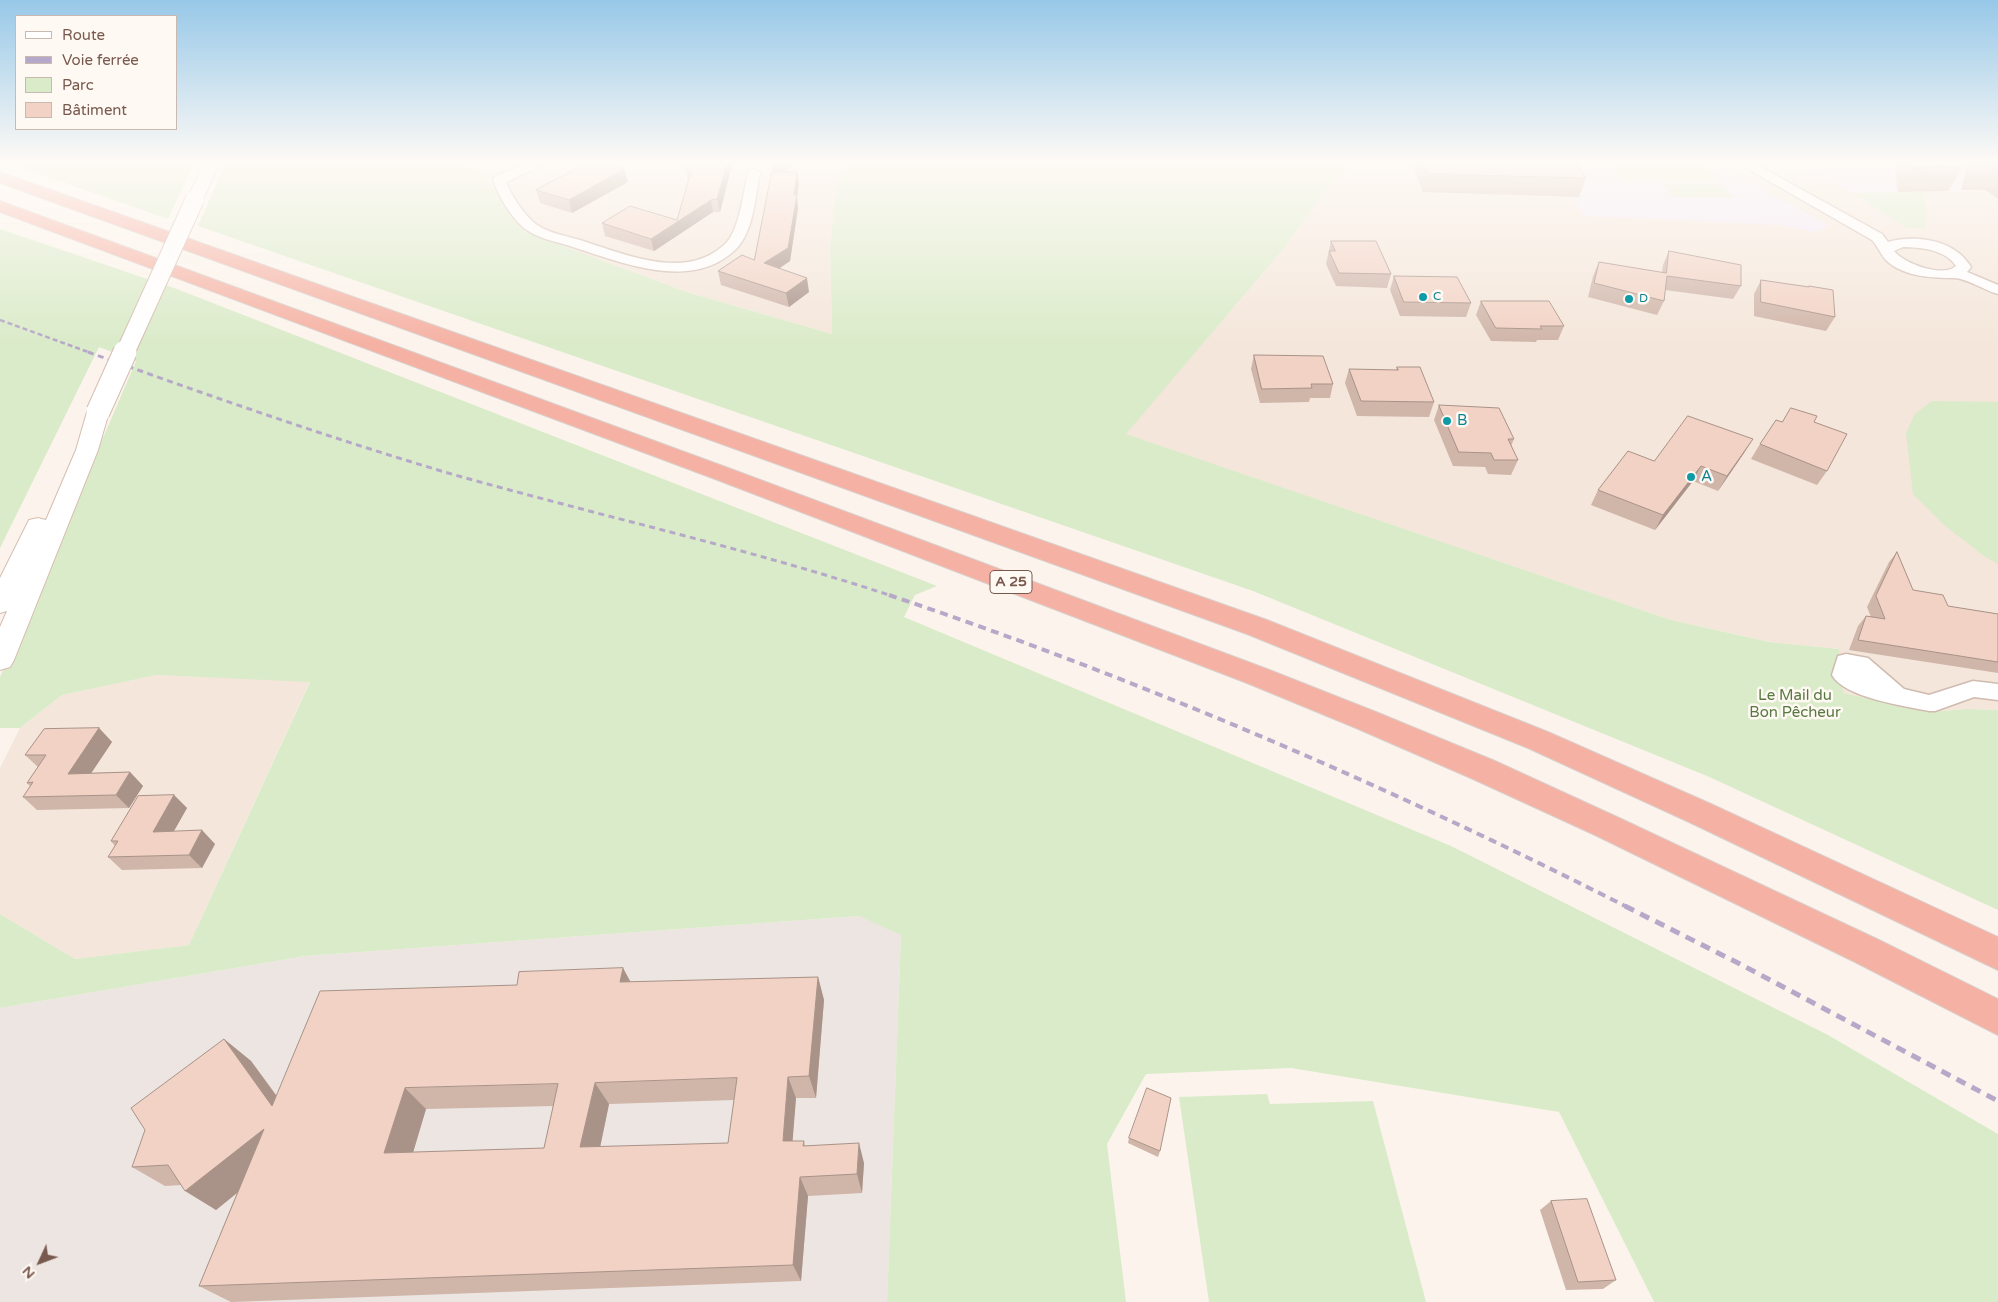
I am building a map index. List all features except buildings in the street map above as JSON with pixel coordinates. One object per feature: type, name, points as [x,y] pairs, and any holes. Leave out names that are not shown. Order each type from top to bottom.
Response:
[{"type":"highway","name":"A 25","points":[[43,222],[723,474],[1339,709],[1484,770],[1606,826],[1867,951],[1998,1018]]},
{"type":"highway","points":[[125,222],[1266,630],[1538,740],[1726,825],[1998,954]]},
{"type":"street","points":[[0,604],[64,472],[98,412],[185,222]]},
{"type":"street","points":[[527,222],[534,228],[640,264],[666,268],[699,263],[715,257],[732,246],[738,236],[742,222]]},
{"type":"street","points":[[1849,222],[1877,237],[1892,258],[1914,270],[1937,274],[1956,274],[1998,290]]},
{"type":"street","points":[[1868,222],[1891,234],[1938,248],[1958,258],[1964,267],[1956,274]]},
{"type":"street","points":[[1888,250],[1890,246],[1897,243],[1919,243]]},
{"type":"street","points":[[0,660],[87,450],[98,412]]},
{"type":"street","points":[[1899,696],[1935,703],[1973,689],[1998,692]]},
{"type":"shaded area","points":[[519,222],[833,222],[830,246],[832,334],[687,292],[526,232]]},
{"type":"shaded area","points":[[1303,222],[1998,222],[1998,710],[1966,709],[1930,712],[1842,693],[1839,649],[1771,642],[1671,620],[1125,434],[1284,248]]},
{"type":"shaded area","points":[[1711,222],[1821,222],[1830,227],[1814,232],[1783,225]]},
{"type":"shaded area","points":[[157,675],[310,681],[189,945],[75,959],[0,914],[0,768],[20,728],[62,695]]},
{"type":"shaded area","points":[[859,916],[901,934],[887,1302],[0,1302],[0,1008],[305,956]]},
{"type":"green space","name":"Le Mail du Bon Pêcheur","points":[[200,222],[519,222],[526,232],[687,292],[832,334],[830,246],[833,222],[1303,222],[1284,248],[1126,434],[1671,620],[1770,642],[1839,649],[1843,693],[1930,712],[1966,709],[1998,710],[1998,910],[1707,776],[1253,591],[198,226]]},
{"type":"green space","points":[[1897,222],[1925,222],[1925,229],[1905,227]]},
{"type":"green space","points":[[0,229],[177,289],[937,586],[915,595],[904,617],[1451,846],[1828,1035],[1998,1134],[1998,1302],[1654,1302],[1559,1112],[1291,1068],[1146,1074],[1107,1144],[1126,1302],[887,1302],[901,935],[859,916],[305,956],[0,1008],[0,914],[75,959],[189,945],[310,682],[157,675],[62,695],[20,728],[0,728],[0,677],[136,361],[99,347],[0,548]]},
{"type":"green space","points":[[1932,401],[1998,402],[1998,564],[1984,556],[1944,525],[1913,494],[1906,433],[1915,414]]},
{"type":"green space","points":[[1267,1094],[1270,1104],[1373,1101],[1426,1302],[1209,1302],[1179,1097]]},
{"type":"railway","points":[[0,320],[91,353]]},
{"type":"railway","points":[[88,352],[267,415],[448,473],[782,562],[891,596]]},
{"type":"railway","points":[[891,596],[1078,663],[1264,738],[1447,819],[1625,906]]},
{"type":"railway","points":[[1625,906],[1740,964],[1998,1101]]},
{"type":"place","name":"C","points":[[1423,297]]},
{"type":"place","name":"D","points":[[1629,299]]},
{"type":"place","name":"B","points":[[1447,421]]},
{"type":"place","name":"A","points":[[1691,477]]}]
